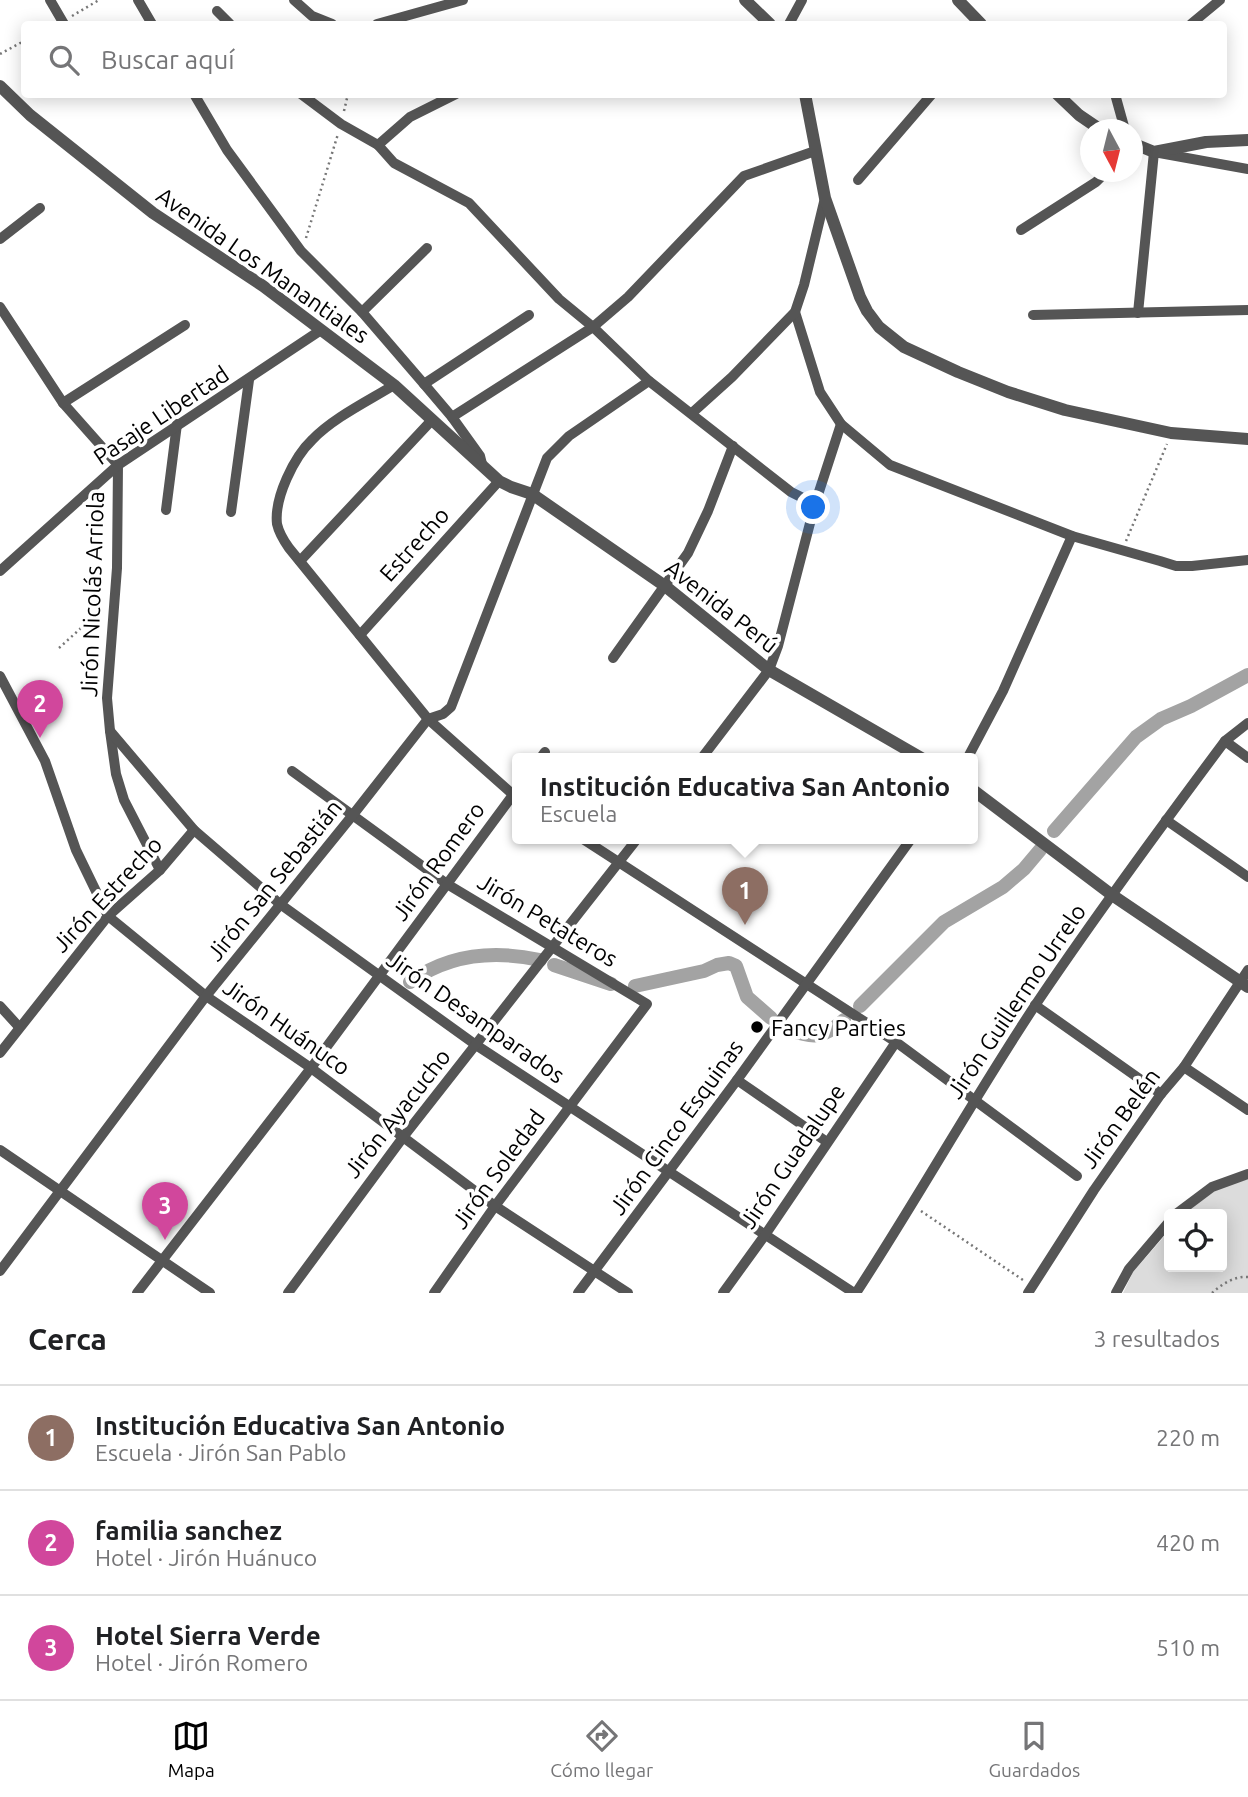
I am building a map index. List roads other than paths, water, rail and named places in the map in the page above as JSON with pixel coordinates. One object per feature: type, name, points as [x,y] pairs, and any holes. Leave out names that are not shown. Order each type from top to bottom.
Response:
[{"type":"street","points":[[50,0],[62,21]]},
{"type":"street","points":[[138,0],[150,21]]},
{"type":"street","points":[[294,0],[312,16],[324,21]]},
{"type":"street","points":[[388,21],[463,0]]},
{"type":"street","points":[[745,0],[767,21]]},
{"type":"street","points":[[791,21],[802,0]]},
{"type":"street","points":[[958,0],[979,21]]},
{"type":"street","points":[[1195,21],[1220,0]]},
{"type":"street","points":[[217,11],[227,21]]},
{"type":"street","name":"Avenida Los Manantiales","points":[[0,86],[30,115],[153,213],[263,286],[394,384],[499,481]]},
{"type":"street","points":[[196,98],[227,150],[301,251],[362,312],[452,417],[480,456],[483,467]]},
{"type":"street","points":[[306,98],[341,124],[378,145],[394,163],[469,203],[559,299],[593,327],[649,381],[791,492],[815,503]]},
{"type":"street","points":[[378,145],[410,117],[448,98]]},
{"type":"street","points":[[806,98],[825,198],[867,312],[879,327],[904,347],[958,372],[1065,411],[1171,433],[1248,439]]},
{"type":"street","points":[[858,180],[929,98]]},
{"type":"street","points":[[1061,98],[1085,119]]},
{"type":"street","points":[[1116,98],[1122,119]]},
{"type":"street","points":[[1154,152],[1206,142],[1248,140]]},
{"type":"street","points":[[1143,148],[1154,152],[1248,169]]},
{"type":"street","points":[[452,417],[593,327],[628,297],[744,176],[815,151]]},
{"type":"street","points":[[1138,313],[1154,152]]},
{"type":"street","points":[[1021,230],[1096,182]]},
{"type":"street","points":[[692,413],[732,377],[795,312],[825,198]]},
{"type":"street","points":[[0,239],[40,208]]},
{"type":"street","points":[[362,312],[427,248]]},
{"type":"street","name":"Jirón Nicolás Arriola","points":[[0,307],[63,403],[118,465],[115,598],[107,698],[110,731],[116,774],[124,800],[160,870]]},
{"type":"street","points":[[1033,315],[1248,310]]},
{"type":"street","points":[[795,312],[820,392],[841,424],[890,465],[1072,536],[1176,566],[1248,560]]},
{"type":"street","points":[[424,384],[529,315]]},
{"type":"street","points":[[63,403],[185,325]]},
{"type":"street","name":"Pasaje Libertad","points":[[0,571],[118,465],[321,330]]},
{"type":"street","points":[[231,512],[249,380]]},
{"type":"street","name":"Jirón San Sebastián","points":[[0,1271],[206,996],[428,719],[443,714],[451,707],[547,458],[569,436],[649,381]]},
{"type":"street","points":[[394,384],[312,440],[291,469],[281,498],[277,524],[289,548],[428,719],[512,791]]},
{"type":"street","points":[[300,561],[432,420]]},
{"type":"street","points":[[707,753],[769,670],[778,646],[815,503],[841,424]]},
{"type":"street","points":[[166,510],[177,425]]},
{"type":"street","points":[[613,658],[688,553],[708,511],[733,446]]},
{"type":"street","name":"Avenida Perú","points":[[499,481],[532,494],[665,586],[769,670],[913,753]]},
{"type":"street","name":"Estrecho","points":[[360,635],[499,481]]},
{"type":"street","points":[[970,753],[1003,691],[1072,536]]},
{"type":"street","name":"Jirón Huánuco","points":[[0,676],[45,761],[76,850],[108,916],[206,996],[311,1068],[495,1206],[628,1293]]},
{"type":"street","name":"Jirón Guillermo Urrelo","points":[[855,1293],[912,1206],[1035,1005],[1225,741],[1248,723]]},
{"type":"street","name":"Jirón Desamparados","points":[[110,731],[194,830],[280,904],[476,1045],[855,1293]]},
{"type":"street","points":[[1225,741],[1248,758]]},
{"type":"street","name":"Jirón Petateros","points":[[292,771],[447,884],[647,1004]]},
{"type":"street","points":[[978,794],[1112,895],[1244,984]]},
{"type":"street","name":"Jirón Romero","points":[[137,1293],[311,1068],[512,799]]},
{"type":"street","points":[[1166,820],[1248,877]]},
{"type":"street","name":"Jirón Estrecho","points":[[0,1053],[108,916],[160,870],[194,830]]},
{"type":"street","points":[[591,844],[896,1042],[1077,1176]]},
{"type":"street","name":"Jirón Ayacucho","points":[[288,1293],[404,1136],[633,844]]},
{"type":"street","name":"Jirón Cinco Esquinas","points":[[578,1293],[669,1173],[907,844]]},
{"type":"street","name":"Jirón Belén","points":[[1030,1289],[1161,1094],[1244,984],[1248,970]]},
{"type":"street","name":"Jirón Soledad","points":[[434,1293],[495,1206],[647,1004]]},
{"type":"street","points":[[1035,1005],[1161,1094]]},
{"type":"street","points":[[0,1006],[19,1027]]},
{"type":"street","name":"Jirón Guadalupe","points":[[723,1293],[896,1042]]},
{"type":"street","points":[[1184,1067],[1248,1110]]},
{"type":"street","points":[[737,1080],[827,1142]]},
{"type":"street","points":[[0,1150],[210,1293]]},
{"type":"street","points":[[1183,1209],[1212,1187],[1248,1174]]},
{"type":"street","points":[[1116,1293],[1129,1269],[1164,1229]]},
{"type":"waterway","points":[[1054,831],[1136,737],[1161,719],[1248,675]]},
{"type":"waterway","points":[[860,1006],[944,922],[1003,887],[1024,869],[1040,850]]},
{"type":"waterway","points":[[410,982],[440,965],[472,957],[506,955],[540,960]]},
{"type":"waterway","points":[[635,986],[729,963],[736,966],[747,997],[771,1018]]},
{"type":"waterway","points":[[554,965],[611,984]]},
{"type":"waterway","points":[[789,1030],[818,1035],[844,1020]]},
{"type":"place","name":"familia sanchez","points":[[40,738]]},
{"type":"place","name":"Institución Educativa San Antonio","points":[[745,925]]},
{"type":"place","name":"Fancy Parties","points":[[757,1027]]},
{"type":"place","name":"Hotel Sierra Verde","points":[[165,1240]]}]
